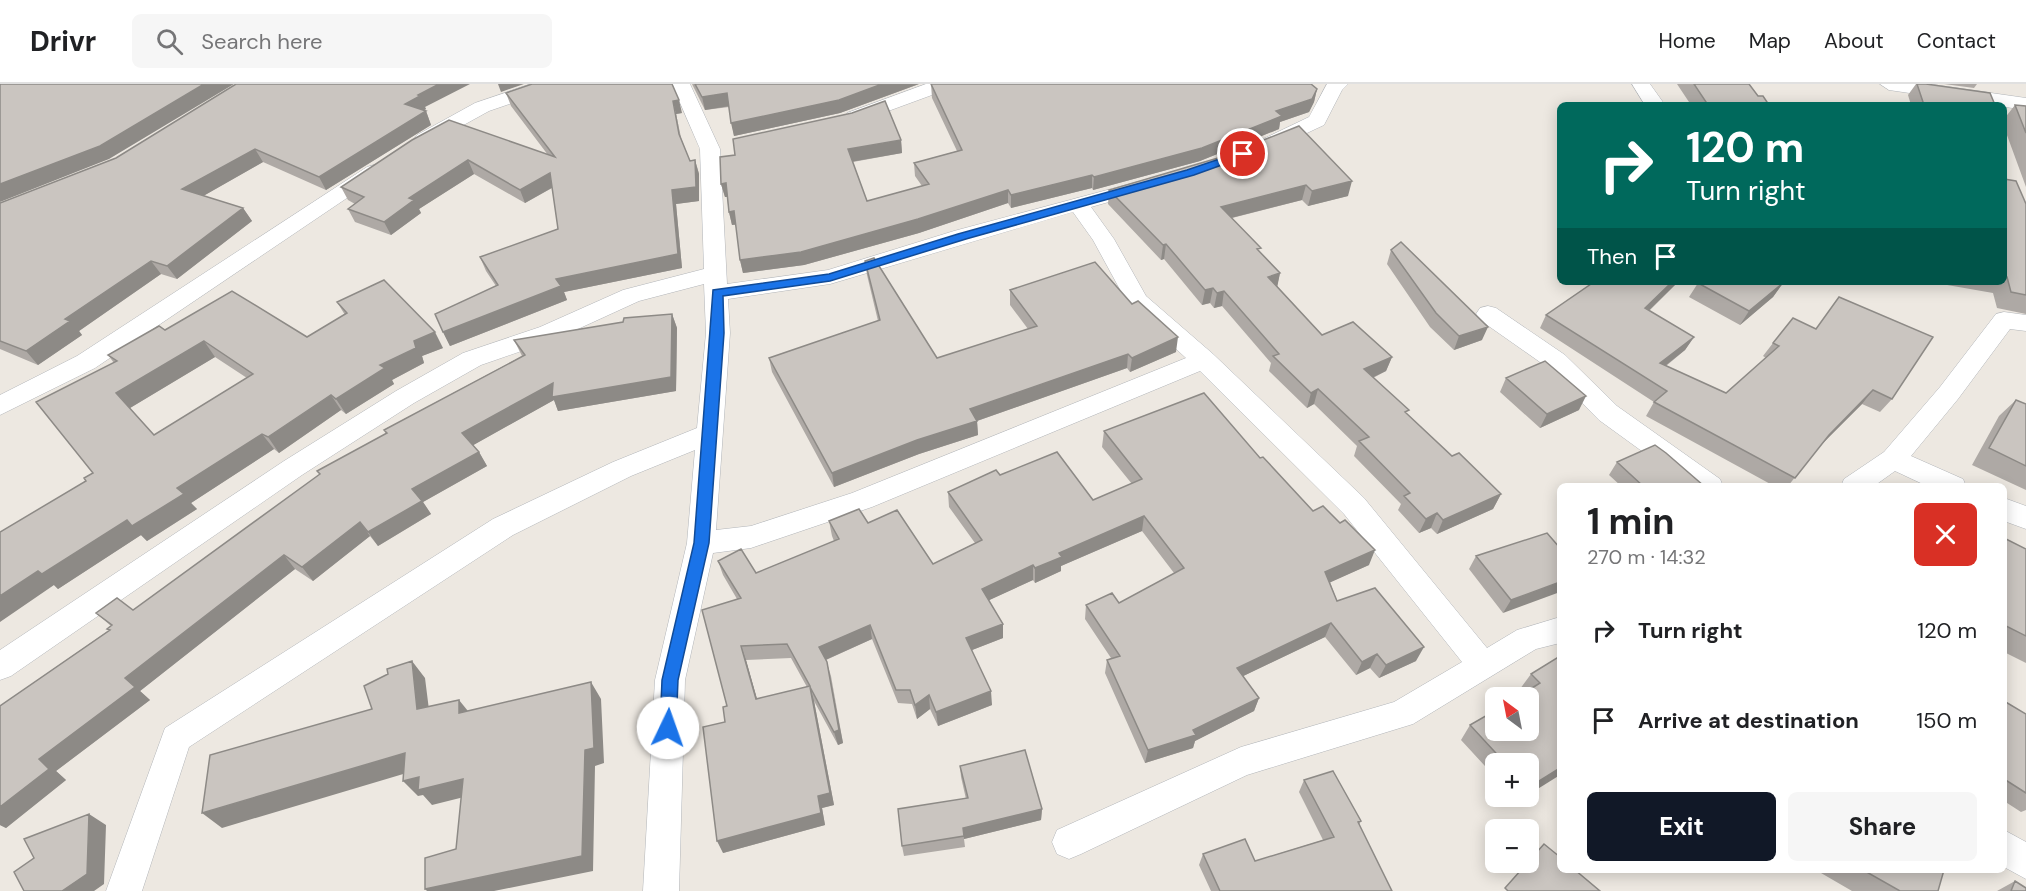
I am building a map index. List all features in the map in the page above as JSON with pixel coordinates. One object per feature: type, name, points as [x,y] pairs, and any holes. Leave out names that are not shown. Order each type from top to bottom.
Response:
[{"type":"street","points":[[410,147],[482,107],[549,84]]},
{"type":"street","points":[[661,891],[670,680],[701,543],[718,333],[717,283],[721,147],[681,84]]},
{"type":"street","points":[[835,122],[944,84]]},
{"type":"street","points":[[1250,151],[1317,121],[1334,87],[1339,84]]},
{"type":"street","points":[[1641,84],[1653,102]]},
{"type":"street","points":[[1889,84],[2026,104]]},
{"type":"street","points":[[0,406],[86,362],[390,160]]},
{"type":"street","points":[[0,667],[293,468],[405,397],[472,359],[548,333],[631,295],[717,283],[830,277],[1166,180]]},
{"type":"street","points":[[1078,204],[1103,239],[1137,301],[1204,360],[1354,506],[1483,666]]},
{"type":"street","points":[[1488,314],[1556,361],[1608,413],[1706,483]]},
{"type":"street","points":[[1858,483],[1893,459],[1949,393],[2004,320],[2026,323]]},
{"type":"street","points":[[701,543],[750,537],[862,500],[1204,360]]},
{"type":"street","points":[[124,891],[176,738],[503,527],[622,469],[709,434]]},
{"type":"street","points":[[1893,459],[1946,483]]},
{"type":"street","points":[[2007,510],[2026,518]]},
{"type":"street","points":[[1070,842],[1241,762],[1402,714],[1528,639],[1557,631]]},
{"type":"street","points":[[2007,849],[2026,862]]},
{"type":"building","points":[[0,84],[204,84],[100,146],[0,184]]},
{"type":"building","points":[[236,84],[439,84],[405,104],[426,111],[319,177],[255,149],[182,189],[243,208],[167,266],[151,261],[65,319],[70,321],[26,351],[0,341],[0,203],[116,158]]},
{"type":"building","points":[[532,84],[672,84],[679,100],[673,101],[679,134],[690,161],[695,160],[696,187],[672,190],[678,254],[556,279],[561,286],[443,332],[435,314],[498,285],[480,257],[558,229],[550,173],[520,190],[468,160],[409,198],[414,200],[384,222],[348,209],[364,197],[341,187],[412,140],[449,120],[555,157],[506,93]]},
{"type":"building","points":[[695,84],[882,84],[839,100],[731,123],[727,93],[702,97]]},
{"type":"building","points":[[931,84],[1311,84],[1317,89],[1312,99],[1276,111],[1282,116],[1202,148],[1094,177],[1092,175],[1011,195],[1008,190],[918,219],[801,252],[740,260],[734,211],[729,212],[726,183],[721,184],[720,157],[735,155],[733,139],[852,113],[885,101],[901,140],[848,149],[867,201],[929,184],[914,163],[962,150]]},
{"type":"building","points":[[1694,84],[1749,84],[1758,96],[1763,96],[1767,102],[1706,102]]},
{"type":"building","points":[[1917,84],[1990,93],[1994,102],[1923,102]]},
{"type":"building","points":[[2015,105],[2026,106],[2026,133]]},
{"type":"building","points":[[1299,126],[1352,181],[1312,191],[1306,185],[1221,207],[1261,248],[1257,249],[1280,273],[1268,277],[1322,335],[1353,322],[1392,357],[1364,369],[1409,410],[1405,412],[1452,456],[1459,453],[1501,494],[1443,520],[1437,513],[1426,519],[1404,496],[1410,493],[1359,441],[1369,437],[1318,389],[1311,393],[1273,356],[1279,354],[1224,291],[1217,293],[1213,288],[1205,290],[1166,244],[1163,245],[1109,190],[1218,158]]},
{"type":"building","points":[[2007,180],[2016,181],[2026,204],[2026,295],[2011,292],[2007,277]]},
{"type":"building","points":[[1401,242],[1488,327],[1459,336],[1436,313],[1391,250]]},
{"type":"building","points":[[874,258],[937,358],[1037,326],[1010,290],[1095,262],[1132,304],[1138,301],[1178,337],[1132,358],[1128,354],[970,409],[977,421],[917,440],[832,473],[769,358],[880,320],[865,261]]},
{"type":"building","points":[[384,280],[435,332],[414,341],[416,348],[380,365],[385,368],[336,399],[331,395],[268,437],[262,434],[177,488],[184,494],[132,526],[127,520],[42,574],[38,571],[0,596],[0,532],[86,481],[84,478],[93,473],[36,402],[117,361],[108,355],[159,326],[165,330],[232,291],[307,337],[347,313],[337,302]],"holes":[[[204,341],[253,374],[154,435],[116,393]]]},
{"type":"building","points":[[1590,285],[1669,285],[1645,308],[1694,337],[1660,363],[1726,393],[1779,346],[1773,343],[1793,318],[1816,329],[1839,297],[1933,337],[1892,399],[1873,390],[1829,435],[1795,478],[1654,402],[1667,391],[1546,315]]},
{"type":"building","points":[[1702,285],[1781,285],[1749,311]]},
{"type":"building","points":[[672,314],[671,377],[552,397],[553,383],[462,433],[479,452],[412,489],[422,501],[368,532],[360,522],[302,567],[284,555],[125,678],[135,687],[39,759],[49,769],[0,807],[0,706],[110,630],[107,629],[112,625],[96,613],[117,598],[133,610],[320,474],[317,471],[387,433],[384,430],[525,355],[514,340],[623,322],[624,318]]},
{"type":"building","points":[[1545,361],[1586,396],[1547,414],[1506,378]]},
{"type":"building","points":[[1204,393],[1260,458],[1263,457],[1313,511],[1323,506],[1340,523],[1345,520],[1375,550],[1325,572],[1337,601],[1375,588],[1424,647],[1386,665],[1377,654],[1362,662],[1331,623],[1237,668],[1259,698],[1193,730],[1196,735],[1148,750],[1107,660],[1120,656],[1086,605],[1112,593],[1119,603],[1184,568],[1144,516],[1059,553],[1062,557],[1035,568],[1033,565],[982,589],[1003,624],[966,638],[991,691],[936,712],[929,695],[915,705],[910,690],[896,690],[870,625],[819,647],[827,662],[839,730],[834,732],[810,687],[830,793],[818,796],[821,813],[717,841],[703,727],[725,722],[723,707],[727,706],[702,610],[741,598],[718,561],[741,549],[756,573],[839,539],[829,521],[859,509],[868,523],[897,510],[933,564],[982,540],[948,492],[996,470],[1000,475],[1057,452],[1093,500],[1142,479],[1104,431]],"holes":[[[787,644],[810,686],[756,699],[741,646]]]},
{"type":"building","points":[[2016,400],[2026,404],[2026,466],[1989,448]]},
{"type":"building","points":[[1655,445],[1701,483],[1640,483],[1617,462]]},
{"type":"building","points":[[1547,533],[1557,545],[1557,583],[1511,600],[1476,556]]},
{"type":"building","points":[[2007,540],[2026,549],[2026,636],[2007,626]]},
{"type":"building","points":[[1557,658],[1557,770],[1539,781],[1539,753],[1496,753],[1470,725],[1485,716],[1485,741],[1539,741],[1539,687],[1534,687],[1540,683],[1531,674]]},
{"type":"building","points":[[412,661],[417,709],[459,700],[459,713],[591,682],[594,748],[585,750],[582,856],[425,889],[425,858],[456,849],[463,779],[418,790],[419,777],[403,781],[405,753],[202,813],[210,755],[372,709],[364,686],[388,674],[387,669]]},
{"type":"building","points":[[2007,703],[2026,714],[2026,793],[2007,781]]},
{"type":"building","points":[[1025,750],[1042,809],[963,828],[964,836],[902,846],[898,809],[968,798],[960,766]]},
{"type":"building","points":[[1333,771],[1361,821],[1358,822],[1392,891],[1220,891],[1203,854],[1245,839],[1255,861],[1334,837],[1304,780]]},
{"type":"building","points":[[89,814],[87,874],[62,891],[24,891],[14,872],[34,858],[24,839]]},
{"type":"building","points":[[1544,844],[1557,855],[1557,873],[1579,873],[1600,891],[1508,891],[1505,888],[1518,873],[1539,873],[1539,850]]},
{"type":"building","points":[[1868,873],[1943,873],[1938,891],[1900,891]]},
{"type":"building","points":[[2015,881],[2026,888],[2026,891],[2011,891]]},
{"type":"route","points":[[668,728],[670,680],[701,543],[718,333],[718,293],[830,277],[962,236],[1155,183],[1243,154]]}]
